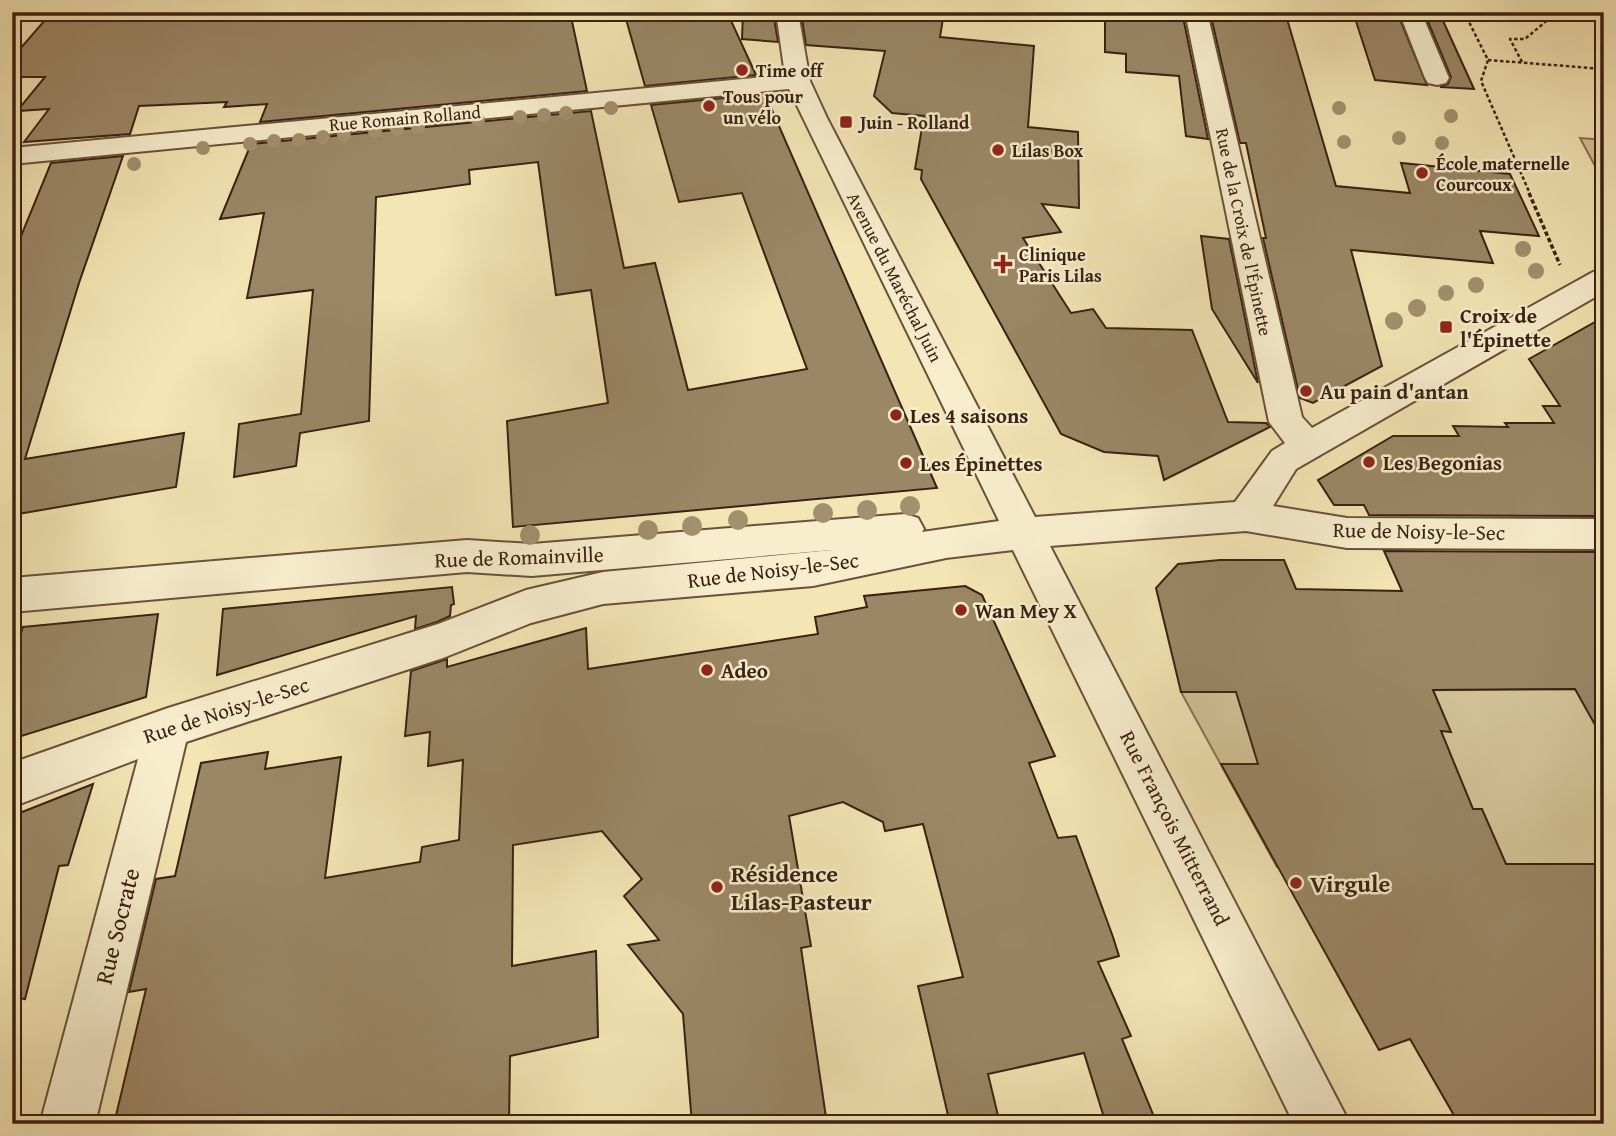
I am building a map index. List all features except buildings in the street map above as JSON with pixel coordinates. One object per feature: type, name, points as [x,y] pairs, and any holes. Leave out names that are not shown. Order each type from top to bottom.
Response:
[{"type":"street","name":"Avenue du Maréchal Juin","points":[[788,12],[798,81],[1026,533]]},
{"type":"street","name":"Rue de la Croix de l'Épinette","points":[[1196,12],[1286,422],[1307,445]]},
{"type":"street","points":[[1410,12],[1437,78]]},
{"type":"street","name":"Rue Romain Rolland","points":[[12,156],[798,81]]},
{"type":"street","points":[[1246,516],[1284,460],[1604,279]]},
{"type":"street","name":"Rue de Noisy-le-Sec","points":[[12,785],[168,728],[443,640],[524,608],[603,588],[813,570],[946,543],[1026,533],[1246,516],[1348,533],[1604,534]]},
{"type":"street","name":"Rue de Romainville","points":[[12,595],[467,556],[527,560],[916,528],[947,527],[1026,533]]},
{"type":"street","name":"Rue François Mitterrand","points":[[1026,533],[1324,1124]]},
{"type":"street","points":[[524,608],[504,608],[494,598],[490,584],[506,565],[527,560]]},
{"type":"street","name":"Rue Socrate","points":[[66,1124],[168,728]]},
{"type":"path","points":[[1464,12],[1488,61],[1481,81],[1573,296]]},
{"type":"path","points":[[1523,63],[1510,39],[1525,39],[1550,18],[1547,12]]},
{"type":"path","points":[[1600,12],[1604,18]]},
{"type":"path","points":[[1488,61],[1604,69]]},
{"type":"shaded area","points":[[1580,138],[1604,140],[1604,167],[1595,166]]},
{"type":"shaded area","points":[[1604,689],[1604,864],[1277,867],[1181,692]]},
{"type":"place","name":"Time off","points":[[742,70]]},
{"type":"place","name":"Tous pour un vélo","points":[[709,106]]},
{"type":"place","name":"Juin - Rolland","points":[[846,122]]},
{"type":"place","name":"Lilas Box","points":[[998,150]]},
{"type":"place","name":"École maternelle Courcoux","points":[[1422,173]]},
{"type":"place","name":"Clinique Paris Lilas","points":[[1003,264]]},
{"type":"place","name":"Croix de l'Épinette","points":[[1446,327]]},
{"type":"place","name":"Au pain d'antan","points":[[1306,391]]},
{"type":"place","name":"Les 4 saisons","points":[[896,415]]},
{"type":"place","name":"Les Begonias","points":[[1369,462]]},
{"type":"place","name":"Les Épinettes","points":[[906,463]]},
{"type":"place","name":"Wan Mey X","points":[[961,610]]},
{"type":"place","name":"Adeo","points":[[707,670]]},
{"type":"place","name":"Virgule","points":[[1296,883]]},
{"type":"place","name":"Résidence Lilas-Pasteur","points":[[717,887]]}]
